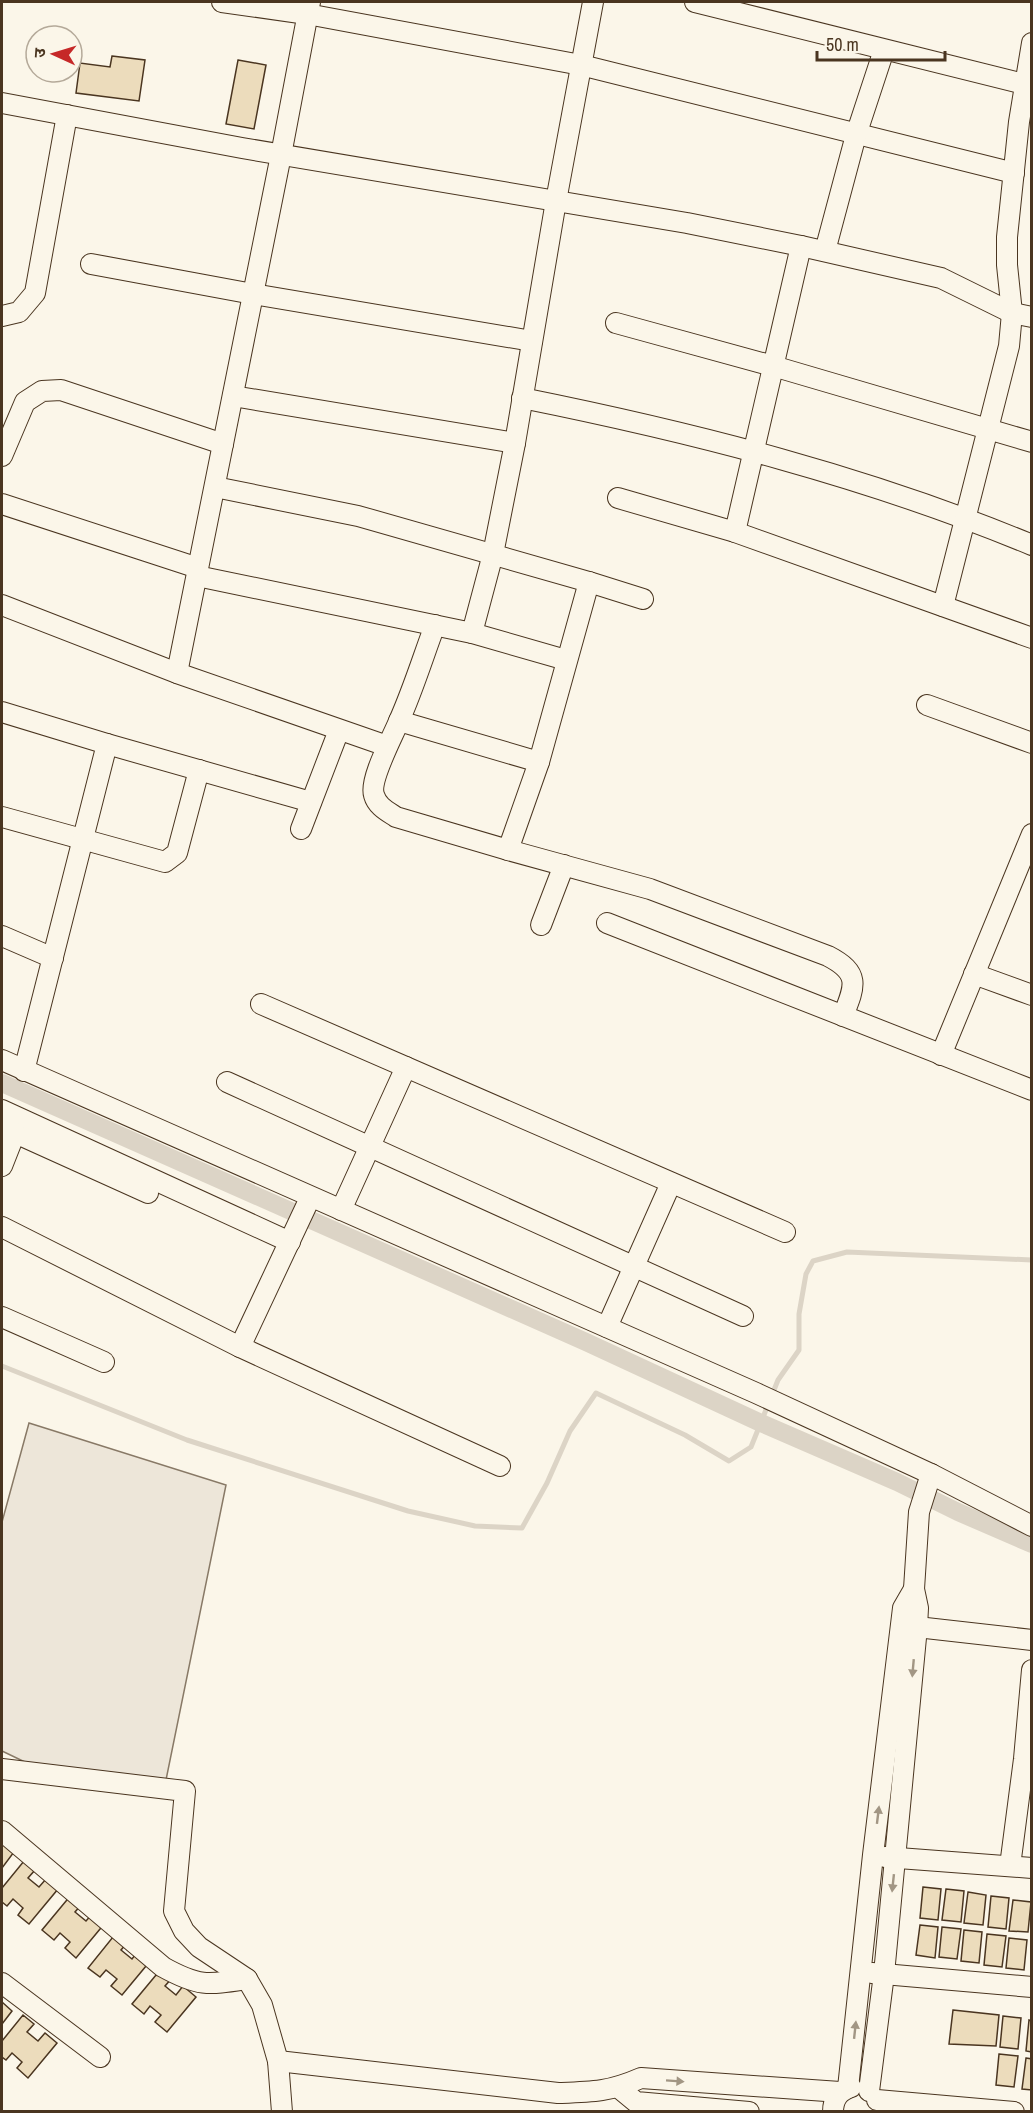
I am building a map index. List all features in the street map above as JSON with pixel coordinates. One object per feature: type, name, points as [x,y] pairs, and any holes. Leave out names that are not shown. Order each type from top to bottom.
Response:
[{"type":"street","points":[[222,2],[309,8],[581,65],[1014,173]]},
{"type":"street","points":[[472,633],[493,554],[515,442],[593,2]]},
{"type":"street","points":[[695,2],[731,6],[884,50],[1024,84]]},
{"type":"street","points":[[177,673],[309,8]]},
{"type":"street","points":[[943,606],[1009,346],[1022,315],[1007,265],[1014,173],[1024,152],[1024,84],[1032,43]]},
{"type":"street","points":[[825,251],[856,135],[884,50]]},
{"type":"street","points":[[2,103],[281,155],[556,201],[801,246],[941,278],[1022,315]]},
{"type":"street","points":[[2,316],[19,312],[35,293],[67,115]]},
{"type":"street","points":[[735,532],[801,246]]},
{"type":"street","points":[[91,264],[532,341]]},
{"type":"street","points":[[616,323],[773,366],[1032,442]]},
{"type":"street","points":[[2,456],[25,402],[42,391],[61,390],[223,444]]},
{"type":"street","points":[[233,396],[515,442]]},
{"type":"street","points":[[522,398],[615,417],[754,450],[965,518],[1032,545]]},
{"type":"street","points":[[215,487],[358,516],[644,599]]},
{"type":"street","points":[[618,498],[735,532],[1032,638]]},
{"type":"street","points":[[2,504],[198,572],[472,633],[566,660]]},
{"type":"street","points":[[508,850],[539,762],[589,582]]},
{"type":"street","points":[[2,605],[177,673],[387,746]]},
{"type":"street","points":[[435,625],[375,780],[373,793],[380,806],[396,817],[650,889],[841,963],[850,971],[854,981],[853,991],[843,1016]]},
{"type":"street","points":[[927,705],[1032,743]]},
{"type":"street","points":[[2,711],[107,744],[311,802]]},
{"type":"street","points":[[399,721],[539,762]]},
{"type":"street","points":[[301,829],[339,730]]},
{"type":"street","points":[[24,1071],[107,744]]},
{"type":"street","points":[[2,817],[165,862],[177,853],[199,770]]},
{"type":"street","points":[[941,1055],[1032,834]]},
{"type":"street","points":[[541,924],[564,865]]},
{"type":"street","points":[[607,923],[1032,1090]]},
{"type":"street","points":[[2,936],[53,958]]},
{"type":"street","points":[[974,974],[1032,995]]},
{"type":"street","points":[[261,1004],[785,1232]]},
{"type":"street","points":[[2,1060],[307,1203],[341,1210],[756,1393],[929,1479],[1032,1526]]},
{"type":"street","points":[[341,1210],[406,1067]]},
{"type":"street","points":[[227,1082],[743,1316]]},
{"type":"street","points":[[2,1110],[292,1237]]},
{"type":"street","points":[[2,1166],[8,1130],[148,1193]]},
{"type":"street","points":[[607,1327],[671,1183]]},
{"type":"street","points":[[240,1347],[307,1203]]},
{"type":"street","points":[[2,1227],[240,1347],[500,1466]]},
{"type":"street","points":[[2,1317],[104,1362]]},
{"type":"street","points":[[875,2101],[884,1974],[917,1627],[918,1608],[914,1589],[919,1512],[929,1479]]},
{"type":"street","points":[[833,2112],[835,2100],[844,2090],[861,1972],[903,1608],[914,1589]]},
{"type":"street","points":[[917,1627],[1032,1640]]},
{"type":"street","points":[[1011,1866],[1028,1760],[1032,1670]]},
{"type":"street","points":[[2,1769],[185,1791],[174,1911],[184,1932],[199,1947],[247,1979],[262,2005],[278,2061],[282,2112]]},
{"type":"street","points":[[2,1832],[163,1967],[186,1980],[211,1984],[247,1979]]},
{"type":"street","points":[[873,1855],[1032,1868]]},
{"type":"street","points":[[861,1972],[1032,1987]]},
{"type":"street","points":[[2,1983],[100,2057]]},
{"type":"street","points":[[278,2061],[531,2091],[598,2092],[619,2088],[641,2078],[844,2090],[859,2087],[875,2101],[1014,2112]]},
{"type":"street","points":[[619,2088],[636,2102],[749,2112]]},
{"type":"shaded area","points":[[29,1423],[226,1485],[166,1780],[29,1764],[2,1751],[2,1522]]},
{"type":"building","points":[[112,56],[145,60],[139,101],[76,93],[77,84],[84,84],[84,64],[110,67]]},
{"type":"building","points":[[238,60],[266,65],[254,129],[226,124]]},
{"type":"building","points":[[2,1843],[14,1852],[2,1868]]},
{"type":"building","points":[[24,1861],[35,1870],[28,1878],[39,1887],[46,1879],[58,1889],[29,1924],[18,1915],[23,1908],[13,1899],[7,1906],[2,1902],[2,1888]]},
{"type":"building","points":[[923,1887],[941,1889],[938,1920],[920,1918]]},
{"type":"building","points":[[946,1889],[964,1891],[961,1922],[942,1920]]},
{"type":"building","points":[[968,1892],[986,1895],[983,1925],[964,1923]]},
{"type":"building","points":[[71,1895],[82,1904],[75,1912],[86,1921],[93,1913],[105,1923],[76,1958],[65,1948],[70,1942],[60,1933],[54,1940],[42,1930]]},
{"type":"building","points":[[991,1896],[1009,1898],[1006,1929],[988,1927]]},
{"type":"building","points":[[1013,1900],[1031,1902],[1028,1932],[1009,1931]]},
{"type":"building","points":[[920,1925],[938,1927],[935,1958],[916,1955]]},
{"type":"building","points":[[942,1927],[961,1929],[957,1959],[939,1957]]},
{"type":"building","points":[[964,1930],[982,1932],[979,1963],[961,1961]]},
{"type":"building","points":[[117,1932],[128,1942],[121,1950],[132,1959],[139,1950],[151,1960],[122,1995],[111,1986],[117,1979],[106,1970],[100,1977],[88,1968]]},
{"type":"building","points":[[987,1934],[1006,1936],[1002,1967],[984,1965]]},
{"type":"building","points":[[1009,1938],[1027,1940],[1024,1970],[1006,1968]]},
{"type":"building","points":[[161,1969],[172,1978],[165,1986],[176,1995],[183,1986],[196,1997],[167,2032],[155,2022],[161,2015],[150,2006],[144,2014],[132,2004]]},
{"type":"building","points":[[2,2002],[12,2011],[2,2024]]},
{"type":"building","points":[[953,2010],[999,2015],[996,2046],[949,2044]]},
{"type":"building","points":[[23,2015],[34,2024],[27,2032],[38,2041],[45,2033],[57,2043],[28,2078],[17,2068],[22,2062],[12,2053],[6,2060],[2,2057],[2,2041]]},
{"type":"building","points":[[1003,2016],[1021,2018],[1018,2049],[1000,2047]]},
{"type":"building","points":[[1029,2020],[1032,2021],[1032,2052],[1026,2051]]},
{"type":"building","points":[[999,2054],[1018,2056],[1014,2087],[996,2085]]},
{"type":"building","points":[[1026,2058],[1032,2059],[1032,2090],[1022,2089]]},
{"type":"waterway","points":[[2,1083],[586,1342],[1032,1544]]},
{"type":"waterway","points":[[2,1366],[187,1440],[408,1511],[475,1526],[522,1528],[547,1483],[570,1431],[596,1393],[685,1435],[729,1461],[751,1447],[778,1380],[799,1350],[799,1314],[806,1274],[813,1261],[847,1252],[1032,1260]]}]
